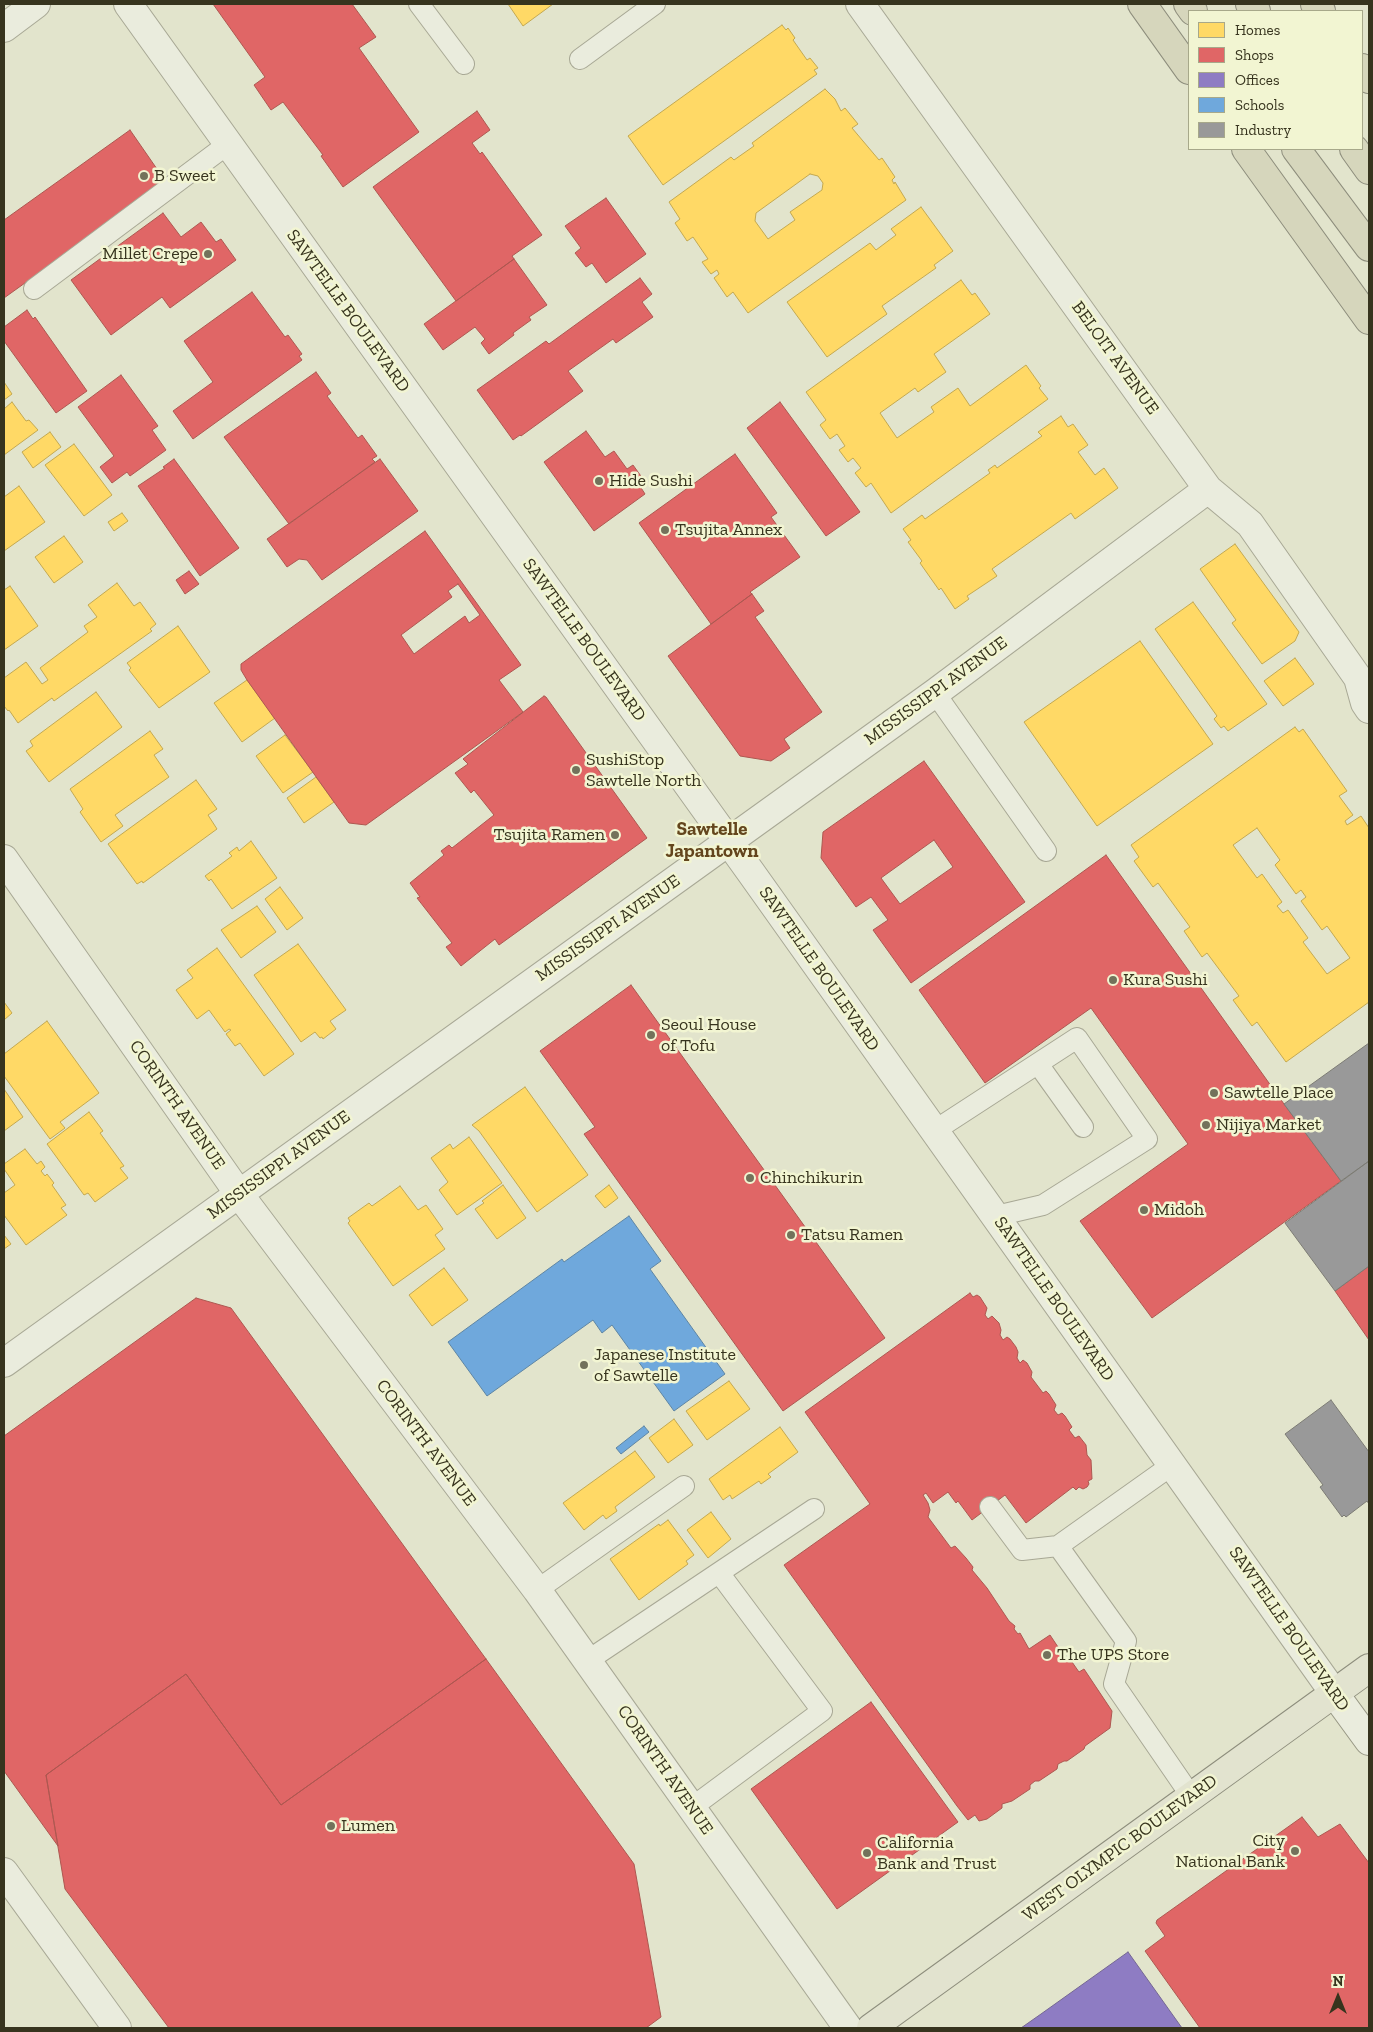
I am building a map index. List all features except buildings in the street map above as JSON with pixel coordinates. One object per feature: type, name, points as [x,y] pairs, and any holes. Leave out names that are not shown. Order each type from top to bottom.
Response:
[{"type":"highway","points":[[1142,4],[1188,69]]},
{"type":"highway","points":[[1247,150],[1369,320]]},
{"type":"highway","points":[[1297,150],[1369,247]]},
{"type":"highway","points":[[1355,150],[1369,170]]},
{"type":"main road","name":"WEST OLYMPIC BOULEVARD","points":[[871,2028],[1369,1668]]},
{"type":"street","points":[[4,28],[36,4]]},
{"type":"street","name":"SAWTELLE BOULEVARD","points":[[128,4],[729,842],[1369,1741]]},
{"type":"street","name":"BELOIT AVENUE","points":[[860,4],[1208,489],[1250,524],[1358,678],[1365,703],[1369,709]]},
{"type":"street","name":"MISSISSIPPI AVENUE","points":[[4,1363],[935,693],[1208,489]]},
{"type":"street","name":"CORINTH AVENUE","points":[[4,859],[239,1194],[537,1590],[848,2028]]},
{"type":"street","points":[[4,1872],[117,2028]]},
{"type":"lane","points":[[419,4],[464,64]]},
{"type":"lane","points":[[580,59],[654,4]]},
{"type":"lane","points":[[34,289],[228,144]]},
{"type":"lane","points":[[935,693],[1046,851]]},
{"type":"lane","points":[[934,1131],[1077,1038],[1147,1139],[1043,1205],[996,1216]]},
{"type":"lane","points":[[1038,1064],[1083,1127]]},
{"type":"lane","points":[[990,1507],[1022,1550],[1058,1546],[1172,1465]]},
{"type":"lane","points":[[537,1590],[684,1486]]},
{"type":"lane","points":[[587,1661],[720,1574],[814,1509]]},
{"type":"lane","points":[[1058,1546],[1126,1641],[1114,1684],[1191,1796]]},
{"type":"lane","points":[[691,1808],[822,1711],[720,1574]]},
{"type":"place","name":"B Sweet","points":[[144,176]]},
{"type":"place","name":"Millet Crepe","points":[[208,254]]},
{"type":"place","name":"Hide Sushi","points":[[599,481]]},
{"type":"place","name":"Tsujita Annex","points":[[665,530]]},
{"type":"place","name":"SushiStop Sawtelle North","points":[[576,770]]},
{"type":"place","name":"Tsujita Ramen","points":[[615,835]]},
{"type":"place","name":"Kura Sushi","points":[[1113,980]]},
{"type":"place","name":"Seoul House of Tofu","points":[[651,1035]]},
{"type":"place","name":"Sawtelle Place","points":[[1214,1093]]},
{"type":"place","name":"Nijiya Market","points":[[1206,1125]]},
{"type":"place","name":"Chinchikurin","points":[[750,1178]]},
{"type":"place","name":"Midoh","points":[[1144,1210]]},
{"type":"place","name":"Tatsu Ramen","points":[[791,1235]]},
{"type":"place","name":"Japanese Institute of Sawtelle","points":[[584,1365]]},
{"type":"place","name":"The UPS Store","points":[[1047,1655]]},
{"type":"place","name":"Lumen","points":[[331,1826]]},
{"type":"place","name":"City National Bank","points":[[1295,1851]]},
{"type":"place","name":"California Bank and Trust","points":[[867,1853]]},
{"type":"district","name":"Sawtelle Japantown","points":[[712,841]]}]
